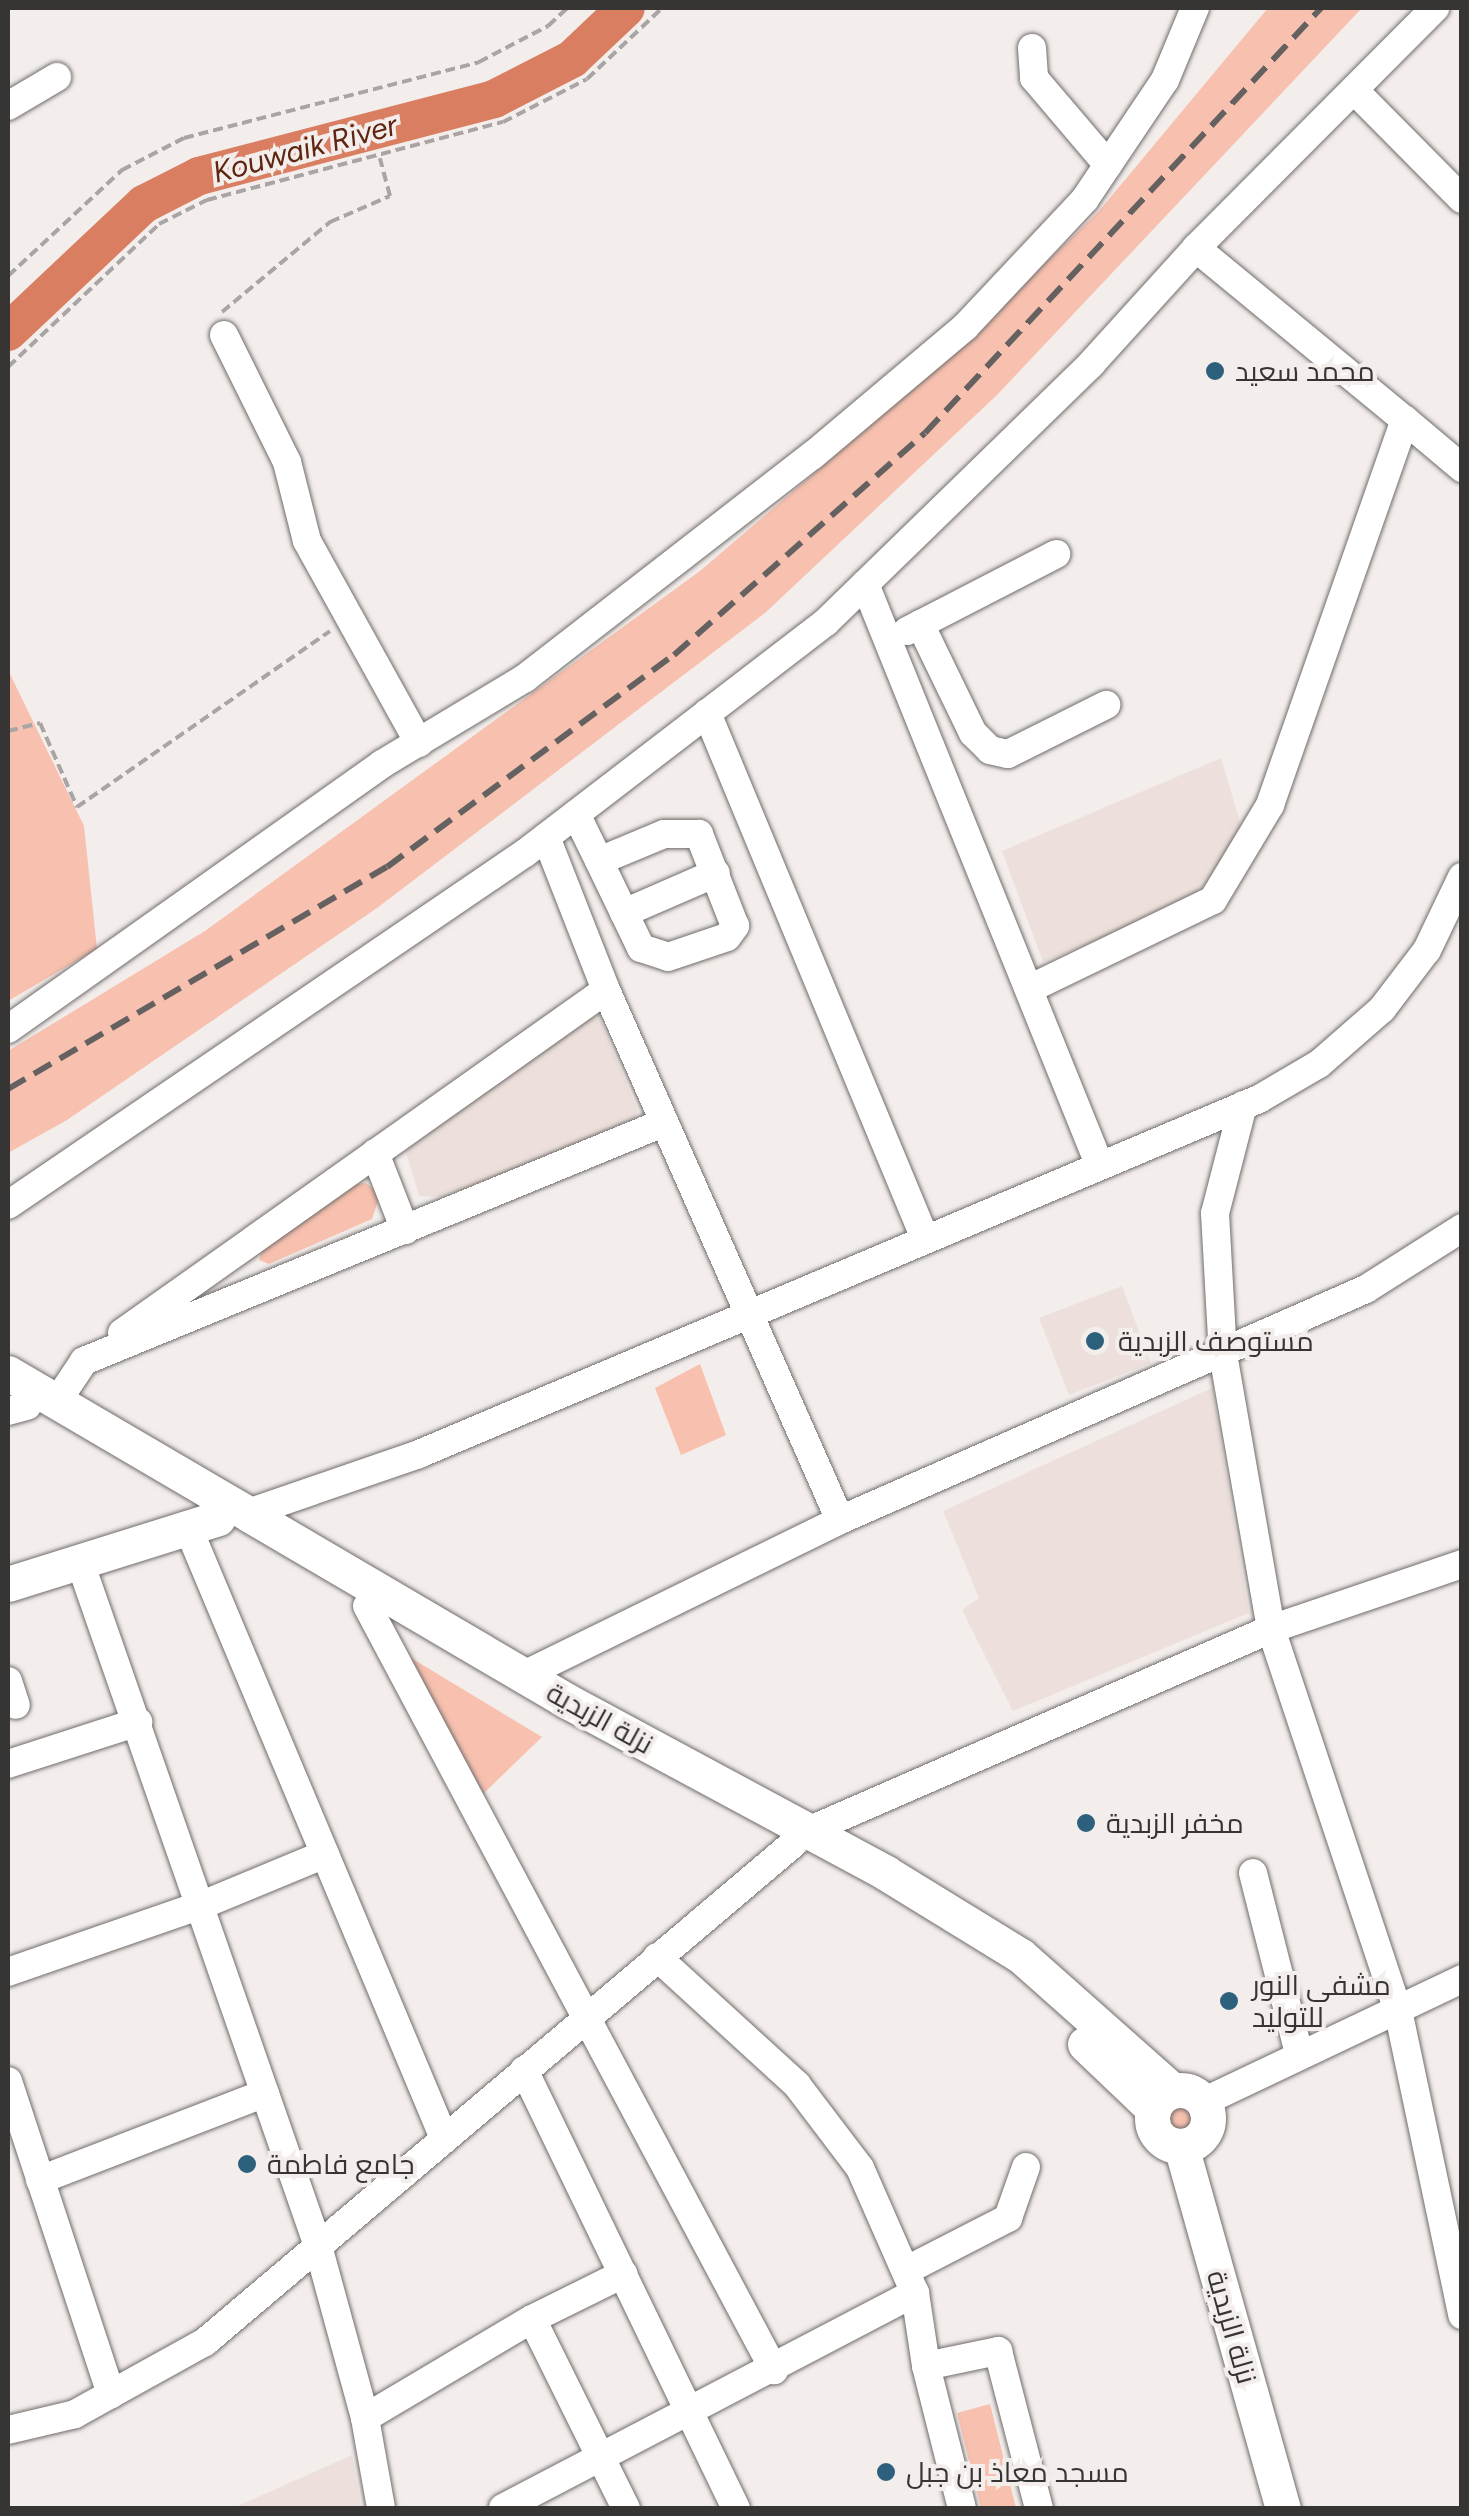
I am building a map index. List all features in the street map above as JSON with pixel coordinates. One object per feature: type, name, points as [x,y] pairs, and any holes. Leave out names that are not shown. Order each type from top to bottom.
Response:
[{"type":"main road","name":"نزلة الزبدية","points":[[8,1372],[25,1403],[497,1687],[801,1837]]},
{"type":"main road","name":"نزلة الزبدية","points":[[219,1520],[524,1676],[801,1837],[1021,1956],[1176,2100],[1157,2134],[1181,2146],[1284,2508]]},
{"type":"main road","points":[[8,1584],[82,1565],[219,1520]]},
{"type":"main road","points":[[1176,2100],[1204,2133],[1181,2146]]},
{"type":"street","points":[[8,1029],[419,743],[525,678],[844,430],[965,327],[1085,198],[1165,80],[1195,8]]},
{"type":"street","points":[[8,1204],[546,837],[707,714],[865,584],[1091,364],[1196,248],[1356,93],[1435,8]]},
{"type":"street","points":[[1032,48],[1034,78],[1108,165]]},
{"type":"street","points":[[8,106],[57,76]]},
{"type":"street","points":[[1356,93],[1462,199]]},
{"type":"street","points":[[1196,248],[1462,468]]},
{"type":"street","points":[[224,335],[288,462],[307,541],[419,743]]},
{"type":"street","points":[[1029,989],[1213,900],[1270,805],[1405,420]]},
{"type":"street","points":[[888,641],[1056,554]]},
{"type":"street","points":[[865,584],[1100,1164]]},
{"type":"street","points":[[920,624],[973,733],[990,750],[1008,754],[1106,705]]},
{"type":"street","points":[[707,714],[924,1236]]},
{"type":"street","points":[[576,814],[641,948],[656,956],[727,938],[734,912],[699,834],[678,831],[599,861]]},
{"type":"street","points":[[546,837],[606,990],[840,1520]]},
{"type":"street","points":[[624,912],[716,873]]},
{"type":"street","points":[[444,2138],[324,1854],[219,1520],[419,1454],[924,1236],[1243,1106],[1319,1064],[1382,1009],[1427,950],[1462,877]]},
{"type":"street","points":[[25,1403],[606,990]]},
{"type":"street","points":[[1243,1106],[1215,1213],[1223,1354],[1271,1629],[1398,2010],[1453,2232],[1462,2315]]},
{"type":"street","points":[[84,1360],[664,1124]]},
{"type":"street","points":[[376,1153],[406,1230]]},
{"type":"street","points":[[524,1676],[840,1520],[1366,1289],[1461,1229]]},
{"type":"street","points":[[8,2430],[75,2414],[205,2342],[801,1837],[1271,1629],[1462,1564]]},
{"type":"street","points":[[82,1565],[318,2246],[365,2418],[380,2508]]},
{"type":"street","points":[[367,1606],[774,2370]]},
{"type":"street","points":[[8,1764],[138,1722]]},
{"type":"street","points":[[8,1972],[202,1906],[324,1854]]},
{"type":"street","points":[[1253,1873],[1299,2054]]},
{"type":"street","points":[[656,1957],[796,2085],[860,2168],[911,2281],[926,2366],[962,2508]]},
{"type":"street","points":[[1176,2100],[1299,2054],[1462,1978]]},
{"type":"street","points":[[524,2070],[736,2508]]},
{"type":"street","points":[[8,2081],[111,2394]]},
{"type":"street","points":[[40,2180],[266,2093]]},
{"type":"street","points":[[503,2508],[604,2460],[774,2370],[1008,2218],[1026,2168]]},
{"type":"street","points":[[365,2418],[532,2319],[624,2274]]},
{"type":"street","points":[[532,2319],[626,2508]]},
{"type":"street","points":[[926,2366],[998,2352],[1039,2508]]},
{"type":"path","points":[[8,276],[122,170],[184,138],[479,62],[548,26],[567,8]]},
{"type":"path","points":[[8,367],[159,224],[207,200],[380,158],[503,122],[587,79],[662,8]]},
{"type":"path","points":[[224,335],[216,317],[330,222],[390,196],[380,158]]},
{"type":"path","points":[[8,732],[40,723],[77,807],[350,616]]},
{"type":"shaded area","points":[[1268,8],[1362,8],[997,395],[765,613],[377,908],[67,1120],[8,1153],[8,1051],[205,931],[700,571],[934,371],[1099,211]]},
{"type":"shaded area","points":[[8,670],[84,826],[97,949],[8,1001]]},
{"type":"shaded area","points":[[1221,758],[1242,829],[1205,885],[1176,908],[1043,962],[1002,851]]},
{"type":"shaded area","points":[[590,1017],[600,1019],[638,1111],[632,1124],[441,1197],[419,1196],[406,1152],[411,1141]]},
{"type":"shaded area","points":[[366,1183],[380,1195],[372,1219],[269,1264],[259,1260],[262,1249],[355,1184]]},
{"type":"shaded area","name":"مستوصف الزبدية","points":[[1122,1286],[1151,1363],[1069,1395],[1039,1318]]},
{"type":"shaded area","points":[[700,1364],[726,1435],[681,1455],[655,1388]]},
{"type":"shaded area","points":[[1212,1388],[1249,1613],[1013,1711],[962,1610],[979,1598],[943,1511]]},
{"type":"shaded area","points":[[408,1656],[542,1737],[483,1794]]},
{"type":"shaded area","points":[[1180,2102],[1192,2106],[1196,2118],[1192,2130],[1180,2134],[1168,2130],[1164,2118],[1168,2106]]},
{"type":"shaded area","points":[[990,2404],[1016,2508],[981,2508],[957,2413]]},
{"type":"shaded area","points":[[352,2455],[361,2508],[233,2508]]},
{"type":"waterway","name":"Kouwaik River","points":[[8,332],[144,204],[199,176],[494,99],[572,59],[626,8]]},
{"type":"railway","points":[[8,1089],[387,867],[674,655],[925,433],[1321,8]]},
{"type":"place","name":"محمد سعيد","points":[[1215,371]]},
{"type":"place","name":"مستوصف الزبدية","points":[[1095,1341]]},
{"type":"place","name":"مخفر الزبدية","points":[[1086,1823]]},
{"type":"place","name":"مشفى النور للتوليد","points":[[1229,2001]]},
{"type":"place","name":"جامع فاطمة","points":[[247,2164]]},
{"type":"place","name":"مسجد معاذ بن جبل","points":[[886,2472]]}]
